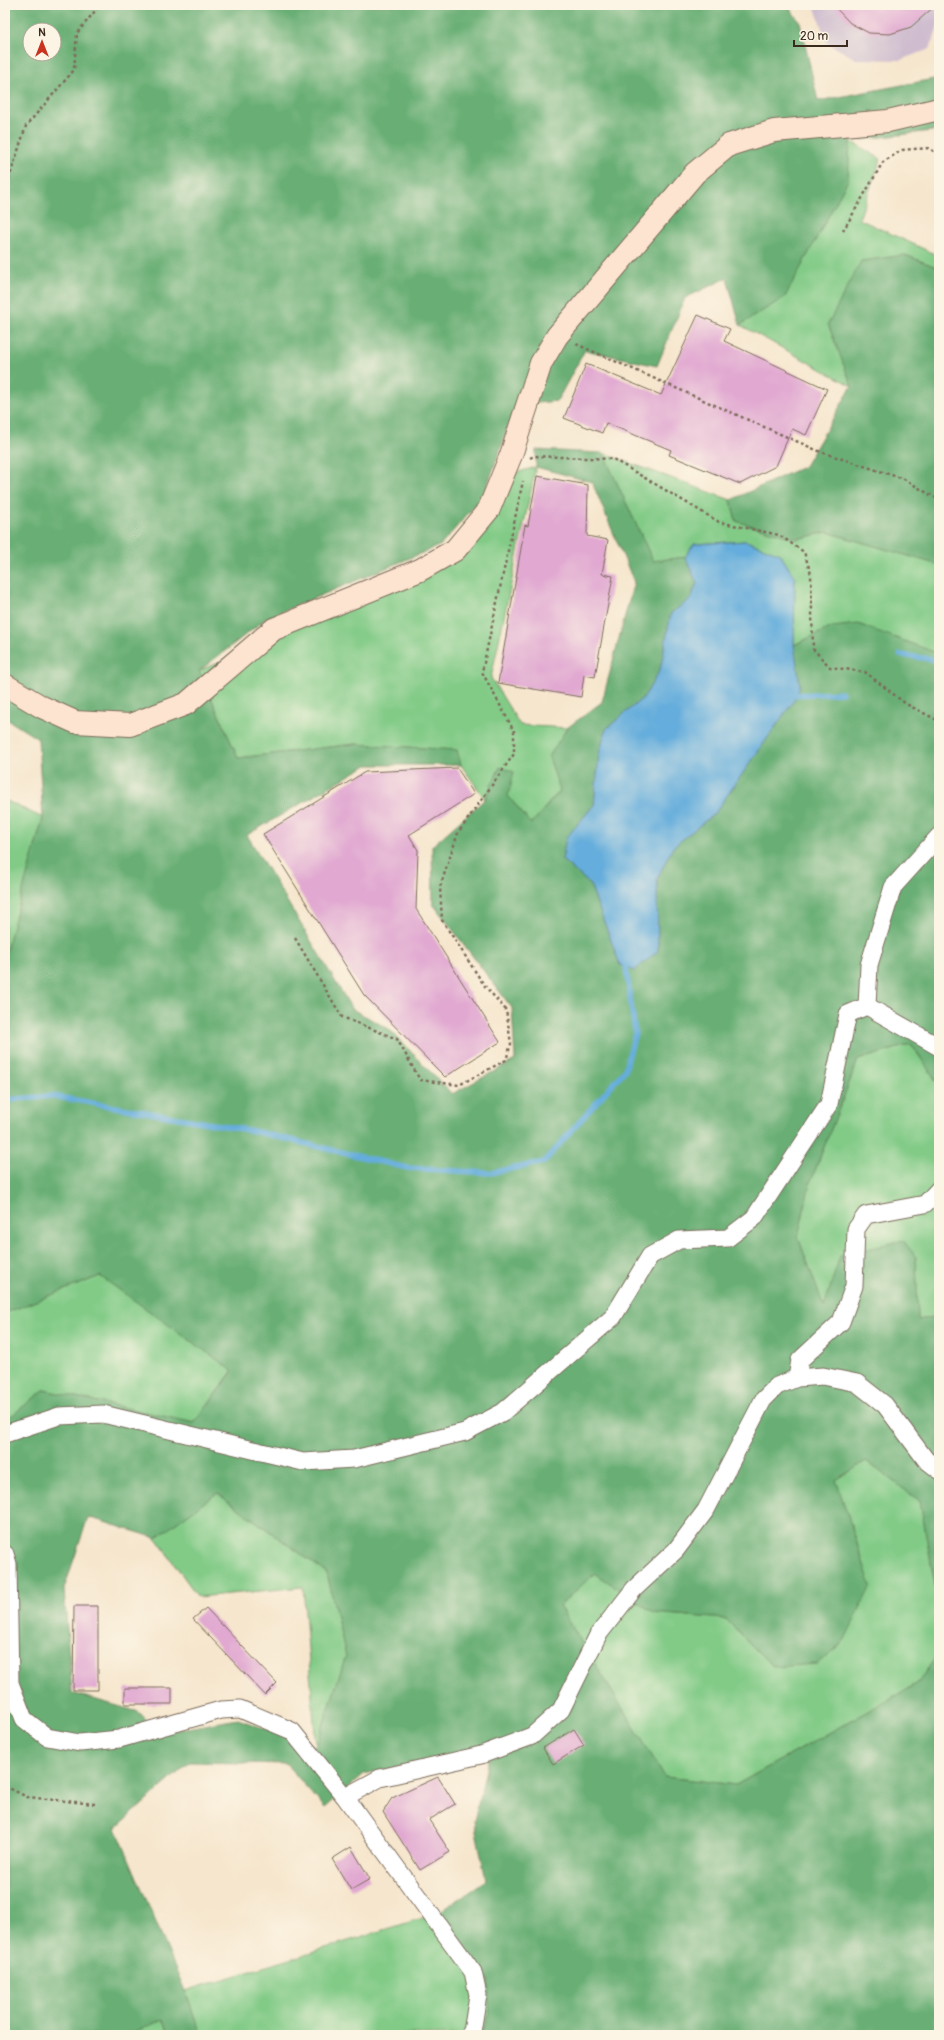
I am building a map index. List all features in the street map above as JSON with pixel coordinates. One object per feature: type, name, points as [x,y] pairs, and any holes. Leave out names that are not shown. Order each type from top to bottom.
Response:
[{"type":"street","points":[[5,685],[42,707],[75,722],[130,725],[186,704],[274,629],[420,570],[455,550],[489,509],[516,458],[541,363],[557,336],[696,173],[729,145],[774,131],[888,121],[939,109]]},
{"type":"street","points":[[867,1006],[869,965],[893,887],[939,836]]},
{"type":"street","points":[[867,1006],[939,1047]]},
{"type":"street","points":[[5,1434],[59,1416],[103,1414],[303,1462],[354,1460],[465,1432],[503,1412],[613,1317],[650,1256],[679,1240],[728,1238],[754,1218],[829,1104],[848,1014],[867,1006]]},
{"type":"street","points":[[797,1378],[800,1360],[841,1322],[854,1286],[856,1229],[866,1215],[925,1204],[939,1189]]},
{"type":"street","points":[[345,1797],[380,1778],[481,1755],[532,1736],[561,1710],[598,1634],[634,1589],[676,1550],[706,1510],[763,1400],[776,1386],[797,1378],[823,1376],[856,1383],[885,1405],[926,1460],[939,1470]]},
{"type":"street","points":[[5,1554],[8,1564],[10,1682],[24,1719],[47,1737],[80,1743],[119,1739],[221,1710],[240,1709],[292,1731],[345,1797],[473,1972],[478,1995],[472,2032],[469,2035]]},
{"type":"path","points":[[5,191],[26,126],[74,70],[77,33],[100,5]]},
{"type":"path","points":[[843,231],[883,162],[902,150],[928,148],[939,154]]},
{"type":"path","points":[[557,336],[821,452],[904,479],[939,500]]},
{"type":"path","points":[[295,938],[342,1017],[397,1039],[420,1080],[459,1085],[506,1060],[511,1044],[506,1010],[484,985],[442,920],[440,887],[458,833],[514,754],[514,731],[482,672],[524,476],[516,458],[534,456],[612,459],[719,522],[779,535],[804,552],[811,574],[813,649],[830,667],[865,672],[906,704],[939,721]]},
{"type":"path","points":[[5,1786],[27,1797],[95,1804]]},
{"type":"shaded area","points":[[814,5],[939,5],[939,23],[930,49],[900,60],[856,59],[827,43]]},
{"type":"green space","points":[[5,5],[787,5],[800,22],[818,101],[939,78],[939,130],[850,141],[848,180],[785,297],[740,325],[727,278],[685,298],[657,366],[585,350],[557,401],[516,405],[484,495],[441,545],[267,618],[199,671],[238,758],[355,744],[457,750],[461,765],[367,765],[247,835],[352,1009],[389,1029],[452,1094],[515,1060],[512,1008],[433,904],[432,846],[485,799],[500,767],[514,772],[508,796],[531,824],[560,791],[549,757],[567,728],[602,702],[634,582],[592,482],[536,467],[536,450],[603,453],[653,561],[685,557],[697,583],[691,599],[671,613],[660,670],[644,697],[606,729],[599,754],[594,805],[566,838],[562,860],[590,884],[620,965],[658,951],[657,879],[673,847],[715,813],[797,696],[800,685],[794,645],[832,627],[858,624],[937,653],[939,652],[939,1085],[911,1044],[858,1060],[810,1183],[798,1237],[824,1307],[840,1256],[903,1240],[916,1257],[918,1320],[939,1316],[939,1608],[920,1501],[866,1461],[836,1480],[871,1586],[844,1641],[817,1664],[773,1667],[726,1619],[654,1613],[595,1573],[559,1606],[665,1777],[736,1785],[918,1683],[939,1652],[939,2035],[480,2035],[490,2014],[488,1978],[436,1914],[486,1880],[474,1821],[491,1748],[364,1774],[325,1808],[286,1764],[190,1762],[116,1828],[185,1991],[201,2035],[168,2035],[163,2019],[130,2035],[5,2035],[5,1421],[44,1390],[194,1423],[233,1371],[100,1276],[5,1313],[5,955],[43,818],[38,739],[5,718]],"holes":[[[217,1493],[327,1573],[346,1656],[316,1747],[238,1719],[158,1733],[139,1712],[72,1693],[64,1589],[88,1517],[156,1538]]]},
{"type":"green space","points":[[850,141],[881,159],[859,219],[939,256],[939,268],[905,255],[828,324],[852,386],[740,325],[785,296],[848,180]]},
{"type":"green space","points":[[905,255],[939,268],[939,565],[827,532],[797,539],[736,521],[731,500],[805,466],[852,386],[828,324],[861,261]]},
{"type":"green space","points":[[603,453],[731,500],[736,521],[797,539],[827,532],[939,565],[939,652],[937,653],[832,627],[794,645],[795,578],[780,554],[746,541],[694,544],[685,557],[653,561]]},
{"type":"green space","points":[[536,467],[491,678],[520,725],[567,728],[549,757],[560,790],[531,824],[508,796],[500,767],[485,799],[461,765],[456,750],[355,744],[238,758],[199,671],[469,551],[515,473]]},
{"type":"green space","points":[[5,800],[43,818],[5,955]]},
{"type":"green space","points":[[911,1044],[939,1085],[939,1316],[918,1320],[916,1257],[824,1308],[798,1237],[810,1183],[858,1060]]},
{"type":"green space","points":[[100,1276],[233,1370],[194,1423],[44,1390],[5,1421],[5,1313]]},
{"type":"green space","points":[[866,1461],[920,1501],[939,1608],[939,1652],[918,1683],[736,1785],[665,1777],[559,1606],[595,1573],[654,1613],[726,1619],[773,1667],[871,1586],[836,1480]]},
{"type":"green space","points":[[217,1493],[327,1573],[346,1656],[316,1747],[303,1587],[198,1597],[156,1538]]},
{"type":"green space","points":[[436,1914],[488,1978],[490,2014],[480,2035],[201,2035],[185,1991]]},
{"type":"green space","points":[[163,2019],[168,2035],[130,2035]]},
{"type":"water","points":[[746,541],[780,554],[795,578],[794,645],[800,685],[797,696],[715,813],[673,847],[657,879],[658,951],[634,971],[620,965],[590,884],[562,860],[566,838],[594,805],[599,754],[606,729],[644,697],[660,670],[671,613],[691,599],[697,583],[685,557],[694,544]]},
{"type":"building","points":[[833,5],[936,5],[911,27],[890,34],[869,33],[850,23]]},
{"type":"building","points":[[698,315],[730,329],[724,341],[827,389],[806,435],[792,429],[776,466],[740,484],[669,455],[671,450],[606,423],[602,433],[564,418],[586,364],[661,395]]},
{"type":"building","points":[[537,476],[588,485],[587,536],[608,540],[602,574],[613,576],[595,677],[584,675],[581,697],[498,683],[525,525],[528,526]]},
{"type":"building","points":[[457,768],[474,794],[409,835],[418,850],[416,909],[500,1042],[445,1077],[364,995],[263,834],[365,772]]},
{"type":"building","points":[[74,1606],[98,1606],[98,1690],[73,1690]]},
{"type":"building","points":[[206,1608],[277,1683],[265,1695],[193,1619]]},
{"type":"building","points":[[125,1688],[172,1688],[172,1704],[125,1704]]},
{"type":"building","points":[[574,1729],[584,1745],[553,1764],[543,1748]]},
{"type":"building","points":[[438,1777],[455,1804],[429,1820],[450,1852],[420,1870],[383,1812],[392,1798]]},
{"type":"building","points":[[351,1847],[370,1879],[351,1890],[332,1859]]},
{"type":"waterway","points":[[900,655],[939,660]]},
{"type":"waterway","points":[[790,695],[842,693]]},
{"type":"waterway","points":[[5,1100],[52,1096],[253,1131],[407,1168],[490,1173],[544,1162],[625,1070],[635,1033],[625,960]]}]
